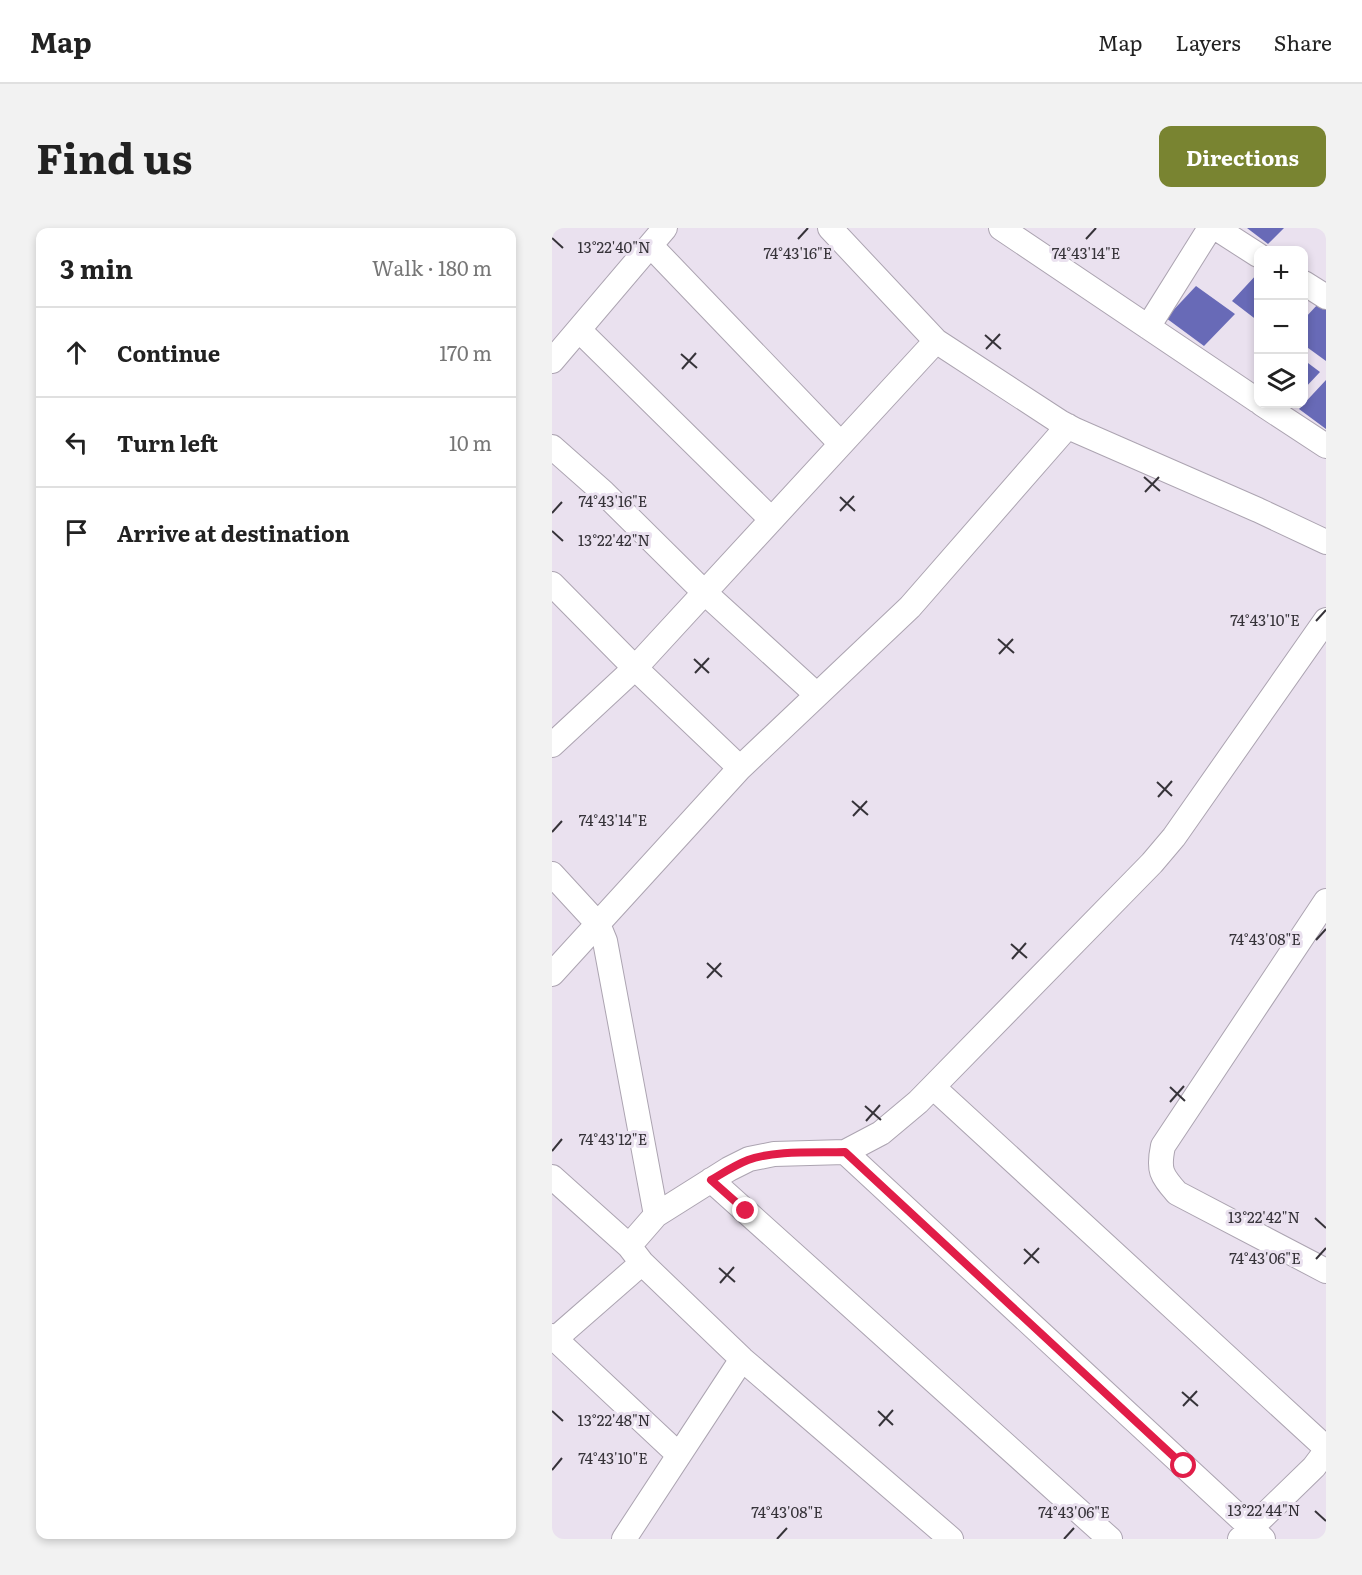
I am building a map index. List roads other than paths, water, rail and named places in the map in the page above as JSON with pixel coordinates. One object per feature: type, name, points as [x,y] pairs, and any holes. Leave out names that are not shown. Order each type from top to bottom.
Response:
[{"type":"street","points":[[830,228],[936,341],[1068,426],[1326,542]]},
{"type":"street","points":[[1001,228],[1254,398]]},
{"type":"street","points":[[1148,327],[1210,228]]},
{"type":"street","points":[[1216,228],[1254,252]]},
{"type":"street","points":[[552,361],[658,237],[841,444]]},
{"type":"street","points":[[1308,286],[1326,297]]},
{"type":"street","points":[[579,330],[771,519]]},
{"type":"street","points":[[553,742],[635,668],[936,341]]},
{"type":"street","points":[[1268,408],[1326,446]]},
{"type":"street","points":[[552,974],[740,768],[910,607],[1068,426]]},
{"type":"street","points":[[552,447],[603,492],[704,592],[817,696]]},
{"type":"street","points":[[552,584],[635,668],[740,768]]},
{"type":"street","points":[[679,1455],[554,1338],[636,1254],[656,1215],[749,1159],[774,1154],[845,1152],[881,1133],[918,1102],[1152,863],[1174,837],[1326,620]]},
{"type":"street","points":[[552,874],[598,924],[605,941],[656,1215]]},
{"type":"street","points":[[1326,901],[1163,1146],[1160,1163],[1164,1179],[1177,1192],[1326,1271]]},
{"type":"street","points":[[845,1152],[1251,1536],[1314,1467],[1326,1450],[933,1087]]},
{"type":"street","points":[[552,1177],[636,1254],[742,1359],[951,1539]]},
{"type":"street","points":[[711,1180],[1110,1539]]},
{"type":"street","points":[[624,1539],[742,1359]]}]
